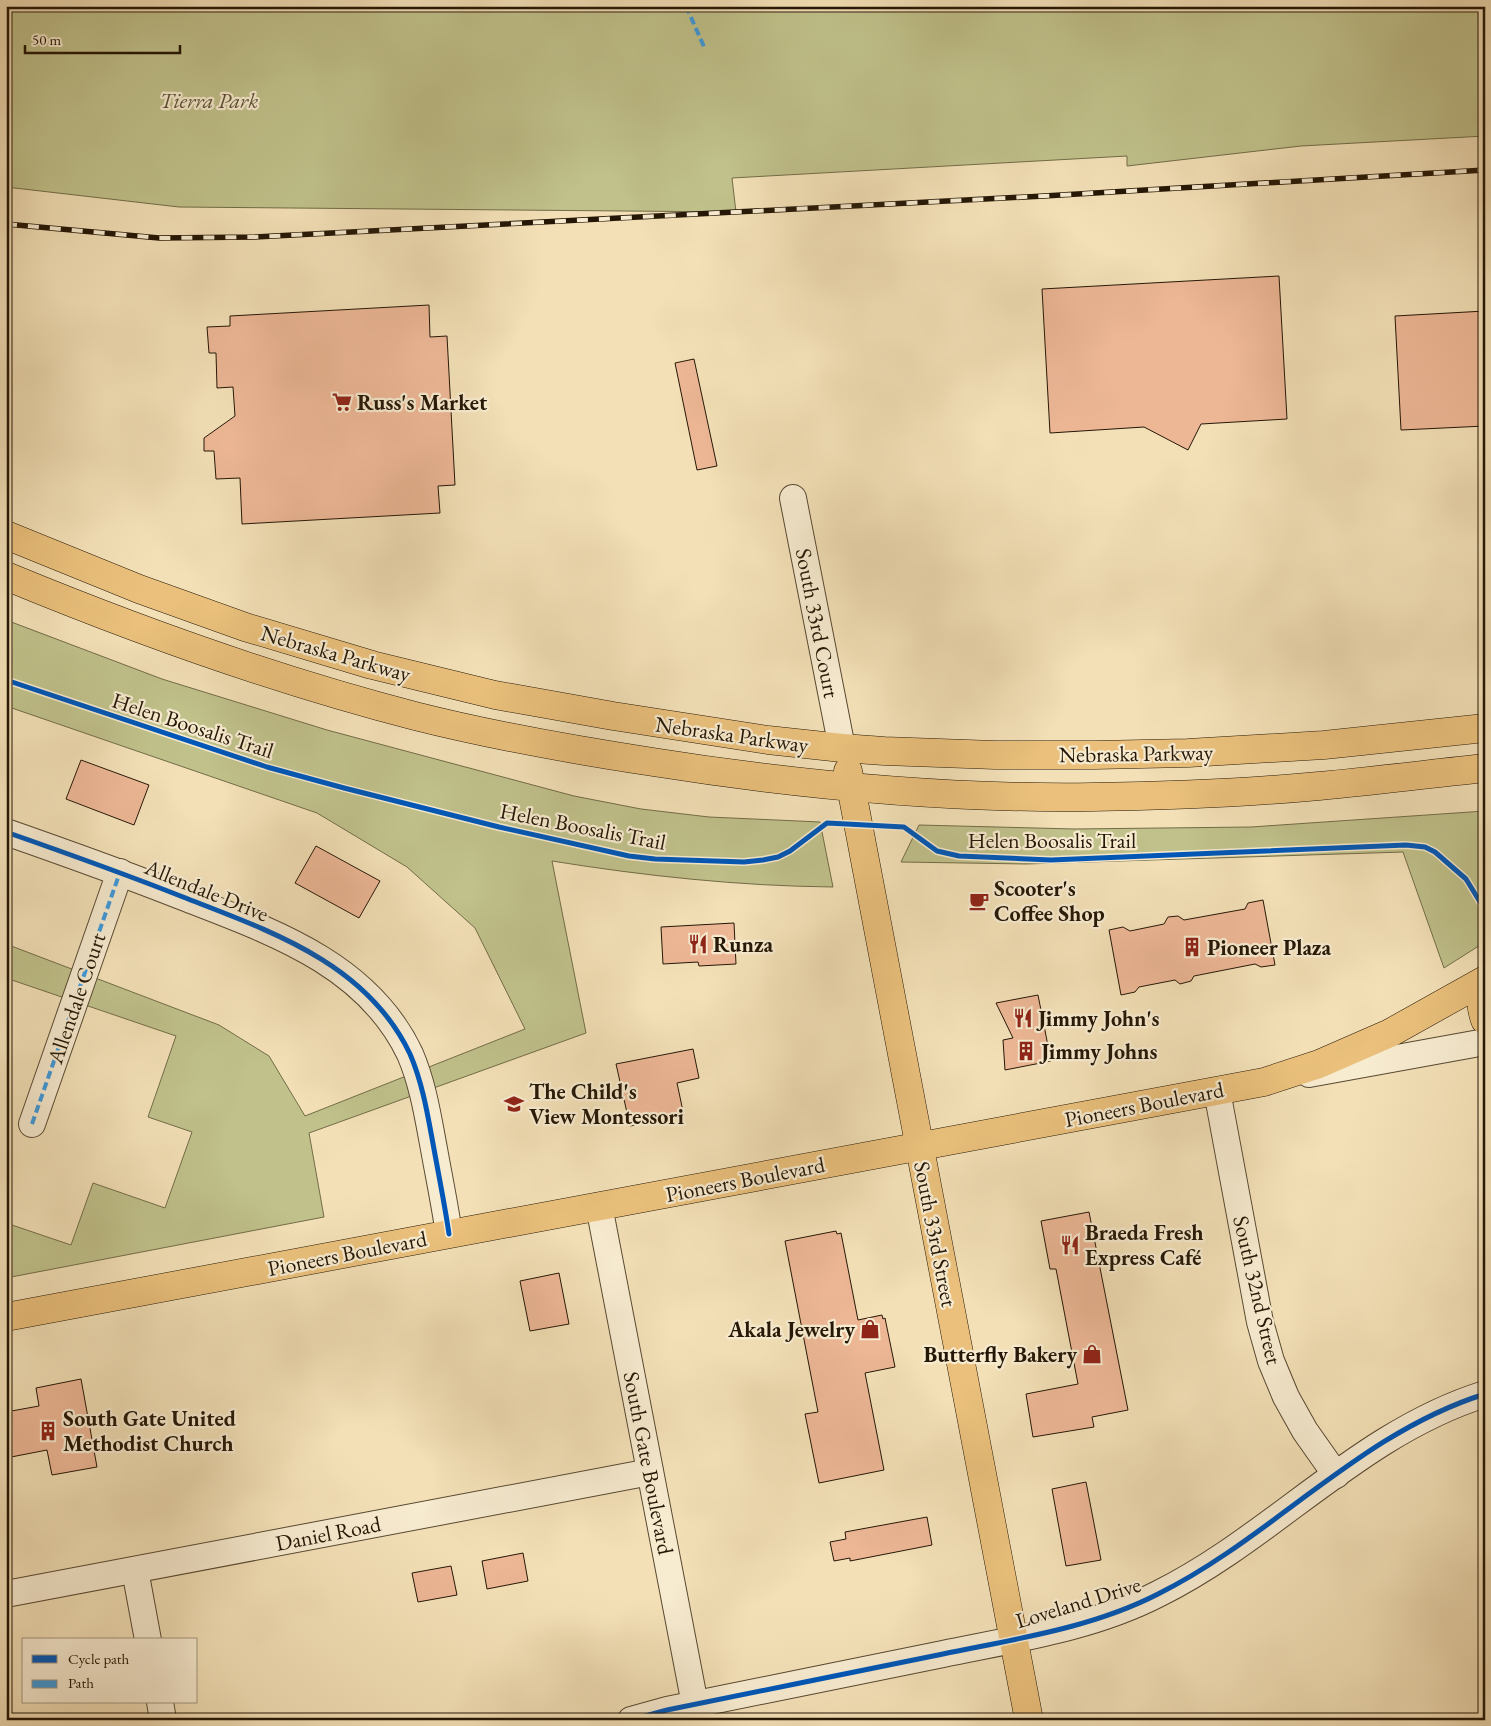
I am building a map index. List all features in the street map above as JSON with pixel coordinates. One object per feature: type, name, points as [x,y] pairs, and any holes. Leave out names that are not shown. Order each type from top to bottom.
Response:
[{"type":"main road","name":"Nebraska Parkway","points":[[6,535],[139,589],[245,627],[372,665],[495,695],[613,716],[768,740],[842,748],[1020,755],[1188,753],[1324,745],[1485,728]]},
{"type":"main road","name":"Nebraska Parkway","points":[[6,576],[102,616],[222,657],[322,690],[416,716],[495,735],[598,754],[721,773],[852,788],[1049,797],[1174,795],[1319,786],[1485,768]]},
{"type":"main road","name":"South 33rd Street","points":[[842,748],[852,788],[1029,1720]]},
{"type":"main road","points":[[1264,1082],[1319,1064],[1375,1040],[1485,980]]},
{"type":"main road","points":[[1485,986],[1481,1001],[1485,1020]]},
{"type":"main road","name":"Pioneers Boulevard","points":[[6,1317],[1264,1082]]},
{"type":"street","name":"South 33rd Court","points":[[793,498],[842,748]]},
{"type":"street","name":"Allendale Drive","points":[[6,832],[120,872],[267,930],[337,968],[374,999],[400,1036],[417,1072],[449,1234]]},
{"type":"street","name":"Allendale Court","points":[[32,1124],[120,872]]},
{"type":"street","name":"Pioneers Boulevard","points":[[1264,1082],[1485,1042]]},
{"type":"street","name":"South 32nd Street","points":[[1217,1091],[1260,1322],[1271,1360],[1286,1397],[1300,1423],[1336,1475]]},
{"type":"street","name":"South Gate Boulevard","points":[[600,1206],[696,1712]]},
{"type":"street","name":"Loveland Drive","points":[[631,1720],[696,1712],[1014,1640],[1116,1613],[1158,1595],[1203,1569],[1379,1444],[1423,1419],[1485,1394]]},
{"type":"street","name":"Daniel Road","points":[[6,1594],[650,1472]]},
{"type":"street","points":[[135,1570],[148,1638]]},
{"type":"street","points":[[160,1704],[163,1720]]},
{"type":"green space","name":"Tierra Park","points":[[6,6],[1485,6],[1485,136],[1301,146],[1127,166],[1127,156],[732,178],[736,212],[179,207],[6,187]]},
{"type":"green space","points":[[6,620],[162,679],[327,730],[574,796],[641,809],[709,817],[820,822],[833,887],[763,885],[692,879],[552,861],[586,1033],[309,1133],[324,1217],[6,1278],[6,1223],[71,1245],[93,1183],[165,1208],[192,1132],[148,1117],[176,1036],[6,978],[6,944],[219,1025],[269,1056],[305,1116],[525,1029],[475,928],[407,867],[317,813],[6,706]]},
{"type":"green space","points":[[1485,811],[1485,942],[1444,968],[1403,852],[1026,864],[901,862],[919,825],[1074,829],[1251,827]]},
{"type":"building","points":[[1279,276],[1287,419],[1201,424],[1188,450],[1144,427],[1050,433],[1042,289]]},
{"type":"building","name":"Russ's Market","points":[[429,305],[430,337],[447,336],[455,485],[438,486],[440,513],[242,524],[240,478],[216,479],[214,451],[204,451],[204,438],[235,416],[233,387],[217,388],[216,353],[209,353],[207,327],[230,326],[230,316]]},
{"type":"building","points":[[1485,311],[1485,426],[1401,430],[1395,316]]},
{"type":"building","points":[[694,359],[717,466],[697,470],[675,363]]},
{"type":"building","points":[[81,760],[149,785],[134,825],[66,799]]},
{"type":"building","points":[[316,846],[380,881],[359,918],[295,883]]},
{"type":"building","name":"Pioneer Plaza","points":[[1263,900],[1275,965],[1261,967],[1255,964],[1194,976],[1191,981],[1180,984],[1175,980],[1139,987],[1135,992],[1121,995],[1109,930],[1123,927],[1130,931],[1164,924],[1168,917],[1178,916],[1184,920],[1245,909],[1248,903]]},
{"type":"building","name":"Runza","points":[[734,923],[736,964],[699,966],[698,962],[663,964],[661,927]]},
{"type":"building","points":[[1038,995],[1051,1061],[1005,1070],[1003,1040],[1013,1038],[996,1003]]},
{"type":"building","points":[[693,1049],[699,1078],[677,1083],[684,1116],[630,1126],[616,1064]]},
{"type":"building","points":[[1089,1212],[1128,1410],[1092,1417],[1094,1427],[1033,1437],[1026,1394],[1078,1384],[1056,1269],[1050,1269],[1041,1221]]},
{"type":"building","points":[[836,1231],[837,1234],[841,1233],[858,1320],[882,1315],[883,1319],[885,1318],[895,1367],[865,1373],[884,1470],[819,1483],[805,1414],[818,1412],[785,1241]]},
{"type":"building","points":[[559,1273],[569,1324],[530,1331],[520,1281]]},
{"type":"building","name":"South Gate United Methodist Church","points":[[81,1379],[97,1467],[52,1475],[47,1450],[6,1458],[6,1412],[39,1406],[36,1388]]},
{"type":"building","points":[[1086,1482],[1101,1560],[1066,1566],[1052,1489]]},
{"type":"building","points":[[927,1517],[932,1545],[850,1561],[850,1558],[834,1561],[830,1542],[846,1539],[845,1532]]},
{"type":"building","points":[[523,1553],[528,1581],[487,1589],[482,1561]]},
{"type":"building","points":[[451,1566],[457,1595],[418,1602],[412,1573]]},
{"type":"railway","points":[[6,224],[159,238],[255,237],[1044,196],[1485,170]]},
{"type":"marked path","points":[[686,6],[705,49]]},
{"type":"marked path","points":[[32,1124],[120,872]]},
{"type":"cycle path","name":"Helen Boosalis Trail","points":[[6,680],[267,767],[499,827],[629,856],[655,859],[744,862],[763,860],[778,857],[790,851],[827,823],[904,827],[937,851],[959,856],[1051,860],[1406,845],[1425,847],[1435,852],[1466,879],[1485,910]]},
{"type":"cycle path","points":[[6,832],[161,888],[249,923],[313,954],[342,973],[369,996],[391,1023],[415,1065],[427,1113],[449,1234]]},
{"type":"cycle path","points":[[631,1720],[667,1710],[1053,1631],[1107,1616],[1158,1594],[1200,1571],[1357,1459],[1397,1434],[1440,1411],[1485,1394]]},
{"type":"place","name":"Russ's Market","points":[[342,402]]},
{"type":"place","name":"Scooter's Coffee Shop","points":[[979,901]]},
{"type":"place","name":"Runza","points":[[698,944]]},
{"type":"place","name":"Pioneer Plaza","points":[[1192,947]]},
{"type":"place","name":"Jimmy John's","points":[[1023,1018]]},
{"type":"place","name":"Jimmy Johns","points":[[1026,1051]]},
{"type":"place","name":"The Child's View Montessori","points":[[514,1104]]},
{"type":"place","name":"Braeda Fresh Express Café","points":[[1070,1245]]},
{"type":"place","name":"Akala Jewelry","points":[[870,1329]]},
{"type":"place","name":"Butterfly Bakery","points":[[1092,1354]]},
{"type":"place","name":"South Gate United Methodist Church","points":[[48,1431]]}]
